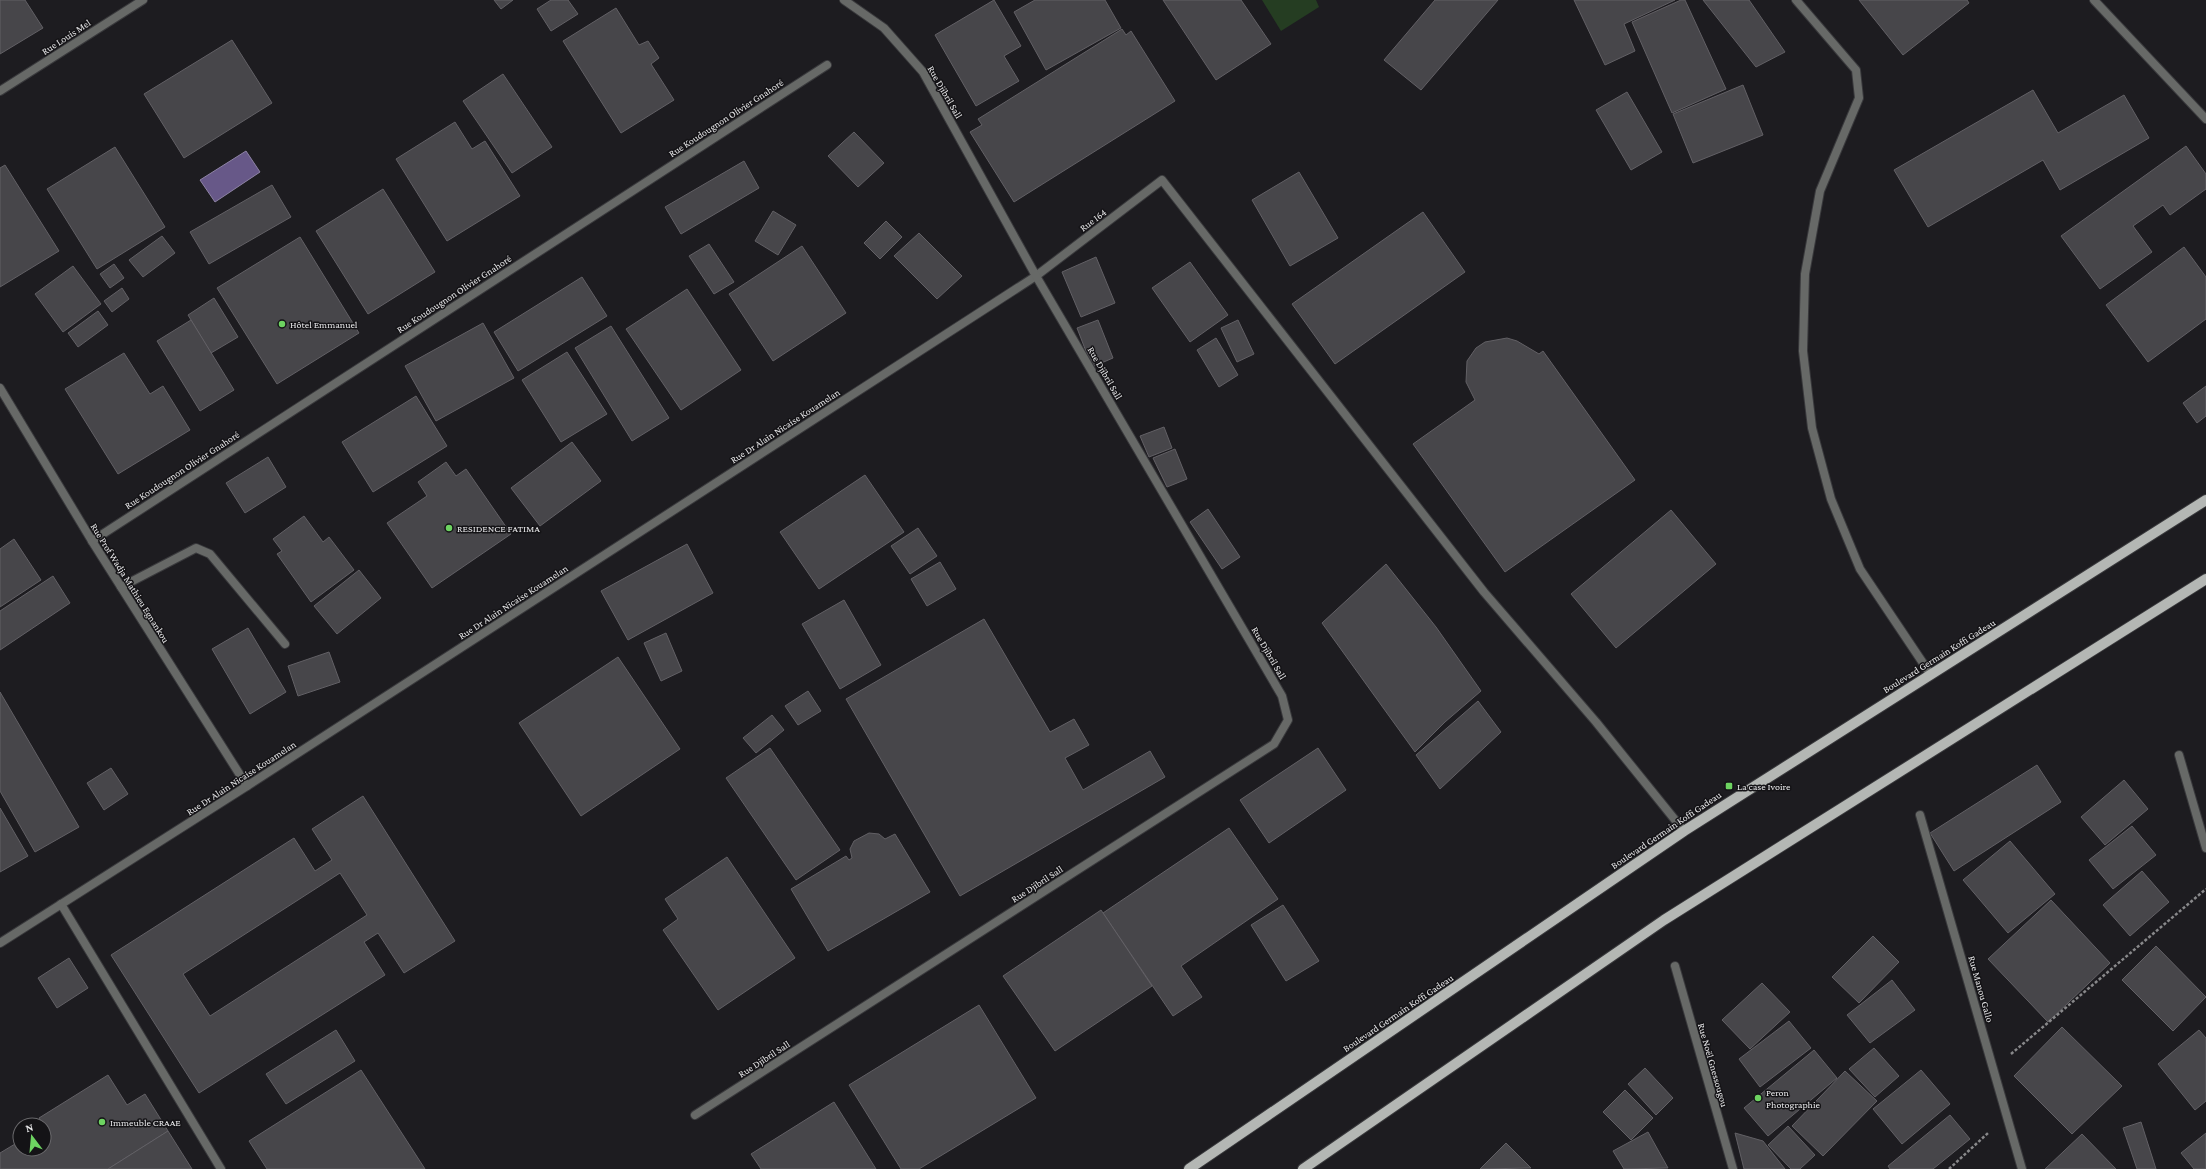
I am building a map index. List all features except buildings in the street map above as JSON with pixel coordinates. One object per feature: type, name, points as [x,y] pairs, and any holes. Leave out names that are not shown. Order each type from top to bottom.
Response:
[{"type":"main road","name":"Boulevard Germain Koffi Gadeau","points":[[1189,1169],[1684,831],[2206,500]]},
{"type":"main road","points":[[1302,1169],[1664,920],[2206,579]]},
{"type":"street","name":"Rue Louis Mel","points":[[0,91],[142,0]]},
{"type":"street","name":"Rue Djibril Sall","points":[[695,1115],[1274,744],[1288,720],[1282,696],[1036,276],[923,72],[884,28],[844,0]]},
{"type":"street","points":[[1796,0],[1856,70],[1859,98],[1820,191],[1805,274],[1803,350],[1812,428],[1831,499],[1860,569],[1931,675]]},
{"type":"street","points":[[2094,0],[2206,119]]},
{"type":"street","name":"Rue Koudougnon Olivier Gnahoré","points":[[92,541],[827,65]]},
{"type":"street","name":"Rue I64","points":[[1036,276],[1162,180],[1484,592],[1596,722],[1684,831]]},
{"type":"street","name":"Rue Dr Alain Nicaise Kouamelan","points":[[0,943],[247,786],[1036,276]]},
{"type":"street","name":"Rue Prof Wadja Mathieu Egnankou","points":[[0,388],[92,541],[247,786]]},
{"type":"street","points":[[121,587],[196,548],[210,554],[285,644]]},
{"type":"street","points":[[2179,754],[2206,848]]},
{"type":"street","name":"Rue Manou Gallo","points":[[1920,815],[2022,1169]]},
{"type":"street","points":[[61,904],[221,1169]]},
{"type":"street","name":"Rue Noël Gnessougou","points":[[1675,966],[1733,1169]]},
{"type":"path","points":[[1994,1069],[2206,889]]},
{"type":"path","points":[[1949,1169],[2007,1116]]},
{"type":"green space","points":[[1262,0],[1316,0],[1319,7],[1281,31]]},
{"type":"shaded area","points":[[246,151],[260,172],[215,202],[200,180]]},
{"type":"place","name":"Hôtel Emmanuel","points":[[282,324]]},
{"type":"place","name":"RESIDENCE FATIMA","points":[[449,528]]},
{"type":"place","name":"La case Ivoire","points":[[1729,786]]},
{"type":"place","name":"Peron Photographie","points":[[1758,1098]]},
{"type":"place","name":"Immeuble CRAAE","points":[[102,1122]]}]
